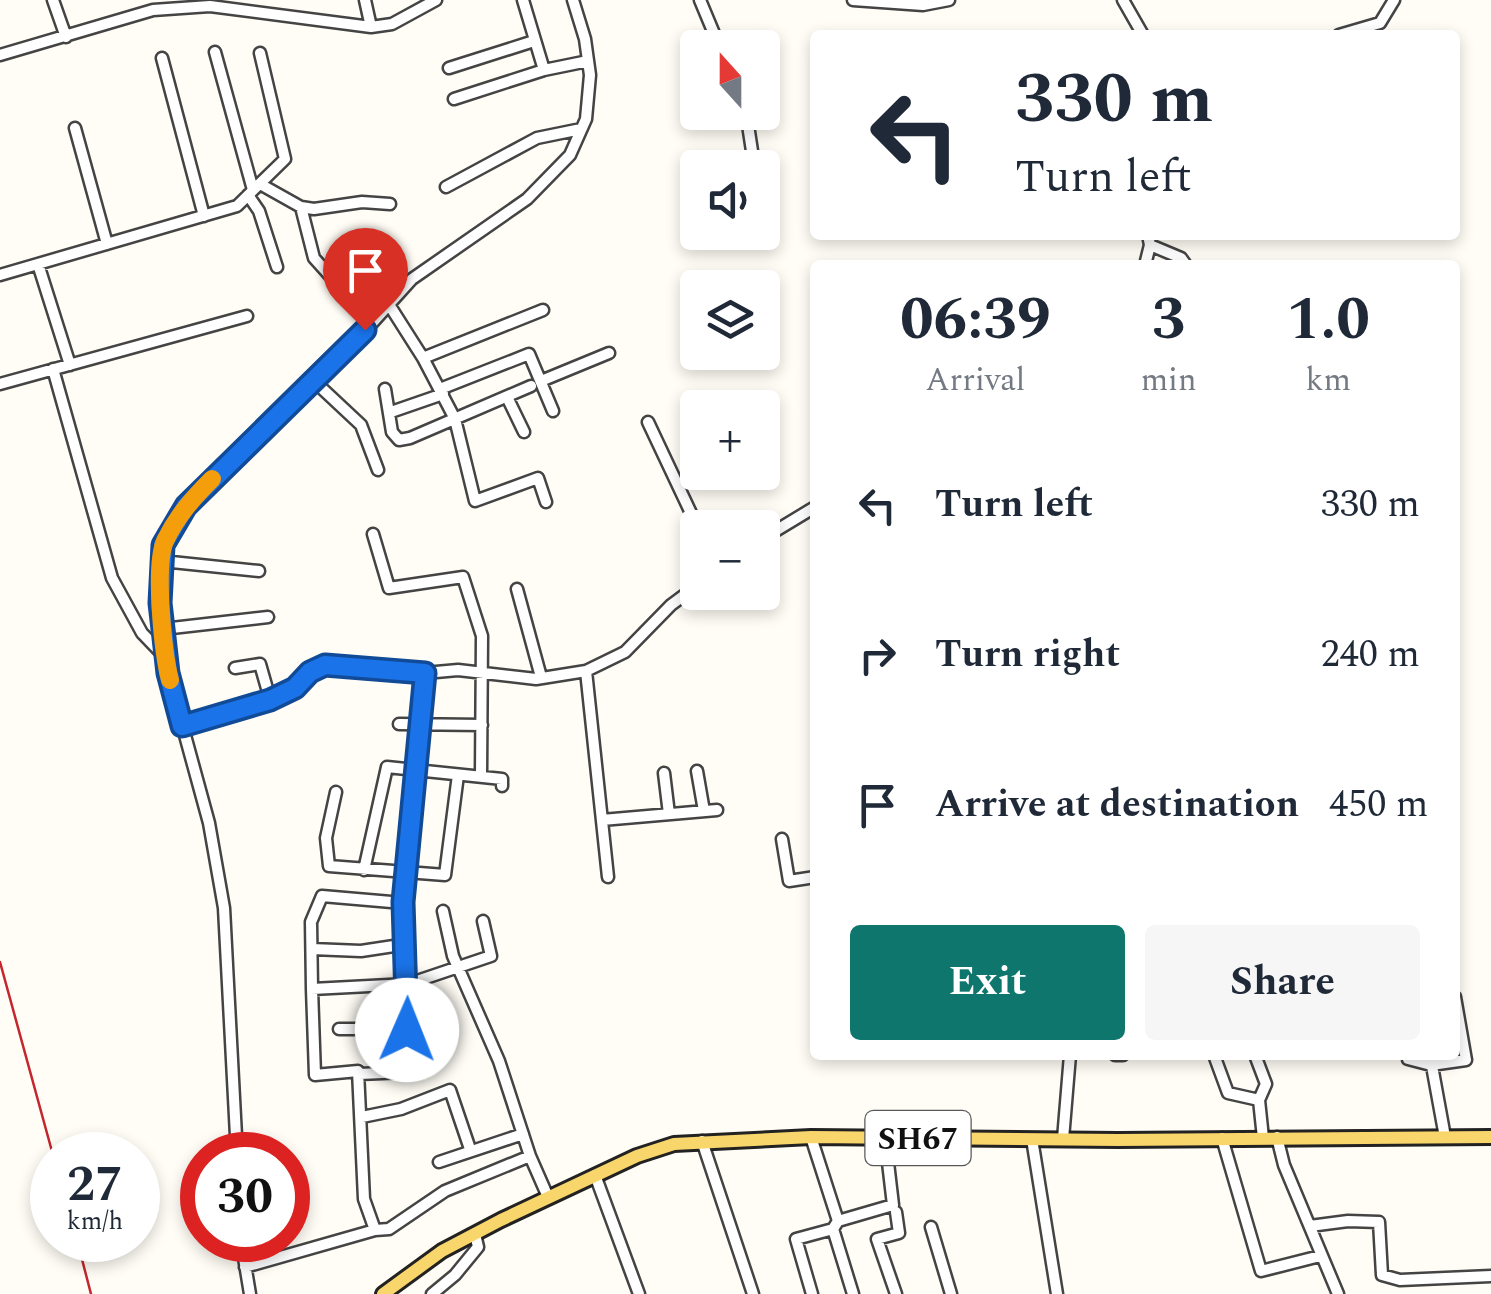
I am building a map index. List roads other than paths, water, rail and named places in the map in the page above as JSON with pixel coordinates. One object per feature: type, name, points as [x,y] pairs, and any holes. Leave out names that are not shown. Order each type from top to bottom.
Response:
[{"type":"main road","name":"SH67","points":[[383,1294],[475,1234],[637,1156],[674,1144],[811,1136],[1491,1137]]},
{"type":"street","points":[[53,0],[66,38]]},
{"type":"street","points":[[365,0],[371,27]]},
{"type":"street","points":[[0,55],[66,38],[150,5],[209,3],[371,27],[392,24],[415,5],[436,0]]},
{"type":"street","points":[[523,0],[544,70]]},
{"type":"street","points":[[236,1132],[224,908],[209,823],[167,659],[163,545],[186,506],[412,279],[528,198],[570,155],[587,104],[588,62],[573,0]]},
{"type":"street","points":[[700,0],[712,30]]},
{"type":"street","points":[[852,0],[923,6],[949,0]]},
{"type":"street","points":[[1123,0],[1140,30]]},
{"type":"street","points":[[1356,30],[1380,23],[1394,0]]},
{"type":"street","points":[[449,68],[534,41]]},
{"type":"street","points":[[215,52],[278,267]]},
{"type":"street","points":[[0,275],[237,206],[285,160],[260,53]]},
{"type":"street","points":[[162,58],[204,216]]},
{"type":"street","points":[[454,98],[544,70],[588,62]]},
{"type":"street","points":[[74,128],[107,244]]},
{"type":"street","points":[[446,186],[537,138],[581,129]]},
{"type":"street","points":[[254,190],[314,210],[362,202],[390,204]]},
{"type":"street","points":[[302,207],[314,258],[341,288]]},
{"type":"street","points":[[1149,240],[1182,260]]},
{"type":"street","points":[[38,264],[70,365]]},
{"type":"street","points":[[388,303],[455,419],[475,501],[538,478],[546,502]]},
{"type":"street","points":[[423,358],[543,310]]},
{"type":"street","points":[[0,384],[246,316]]},
{"type":"street","points":[[385,389],[392,432],[399,440],[609,353]]},
{"type":"street","points":[[390,412],[529,354],[536,383],[553,411]]},
{"type":"street","points":[[53,370],[112,578],[142,633],[167,659]]},
{"type":"street","points":[[314,381],[361,425],[378,470]]},
{"type":"street","points":[[508,396],[524,432]]},
{"type":"street","points":[[648,422],[690,510]]},
{"type":"street","points":[[780,528],[810,510]]},
{"type":"street","points":[[373,534],[389,588],[463,576],[482,636],[481,776]]},
{"type":"street","points":[[162,561],[260,571]]},
{"type":"street","points":[[516,589],[540,677]]},
{"type":"street","points":[[182,726],[270,700],[295,688],[310,672],[325,665],[540,677],[586,671],[625,652],[680,598]]},
{"type":"street","points":[[163,629],[268,617]]},
{"type":"street","points":[[235,668],[260,664],[270,700]]},
{"type":"street","points":[[586,671],[608,876]]},
{"type":"street","points":[[358,1074],[406,1072],[408,984],[403,902],[425,673]]},
{"type":"street","points":[[399,724],[482,725]]},
{"type":"street","points":[[364,870],[388,767],[502,779],[502,786]]},
{"type":"street","points":[[697,771],[704,811]]},
{"type":"street","points":[[664,774],[669,814]]},
{"type":"street","points":[[336,792],[326,838],[328,866],[446,875],[458,775]]},
{"type":"street","points":[[602,820],[717,810]]},
{"type":"street","points":[[782,840],[790,881],[810,878]]},
{"type":"street","points":[[376,1230],[364,1198],[358,1071],[315,1075],[311,922],[322,896],[403,902]]},
{"type":"street","points":[[443,911],[452,956],[499,1060],[530,1156],[548,1197]]},
{"type":"street","points":[[312,989],[408,984],[492,956],[483,921]]},
{"type":"street","points":[[312,949],[361,951],[406,944]]},
{"type":"street","points":[[1445,1137],[1431,1060],[1466,1060],[1460,1026]]},
{"type":"street","points":[[339,1030],[407,1030]]},
{"type":"street","points":[[1063,1139],[1070,1060]]},
{"type":"street","points":[[1216,1060],[1228,1093],[1259,1100]]},
{"type":"street","points":[[1257,1060],[1266,1084],[1259,1100],[1270,1138],[1338,1294]]},
{"type":"street","points":[[362,1117],[402,1109],[450,1090],[470,1149]]},
{"type":"street","points":[[438,1162],[523,1134]]},
{"type":"street","points":[[811,1136],[853,1294]]},
{"type":"street","points":[[812,1294],[796,1239],[893,1205],[885,1138]]},
{"type":"street","points":[[1032,1138],[1057,1294]]},
{"type":"street","points":[[1222,1138],[1261,1271],[1320,1256]]},
{"type":"street","points":[[702,1141],[753,1294]]},
{"type":"street","points":[[246,1266],[376,1230],[389,1230],[444,1191],[530,1156]]},
{"type":"street","points":[[596,1175],[639,1294]]},
{"type":"street","points":[[896,1212],[899,1233],[877,1238],[896,1294]]},
{"type":"street","points":[[1310,1226],[1348,1220],[1380,1222],[1382,1276],[1400,1280],[1491,1276]]},
{"type":"street","points":[[932,1227],[951,1294]]},
{"type":"street","points":[[432,1294],[471,1257],[478,1247],[475,1234]]},
{"type":"street","points":[[245,1262],[250,1294]]},
{"type":"street","points":[[1400,1280],[1400,1294]]},
{"type":"railway","points":[[0,962],[47,1132]]},
{"type":"railway","points":[[83,1262],[91,1294]]}]
